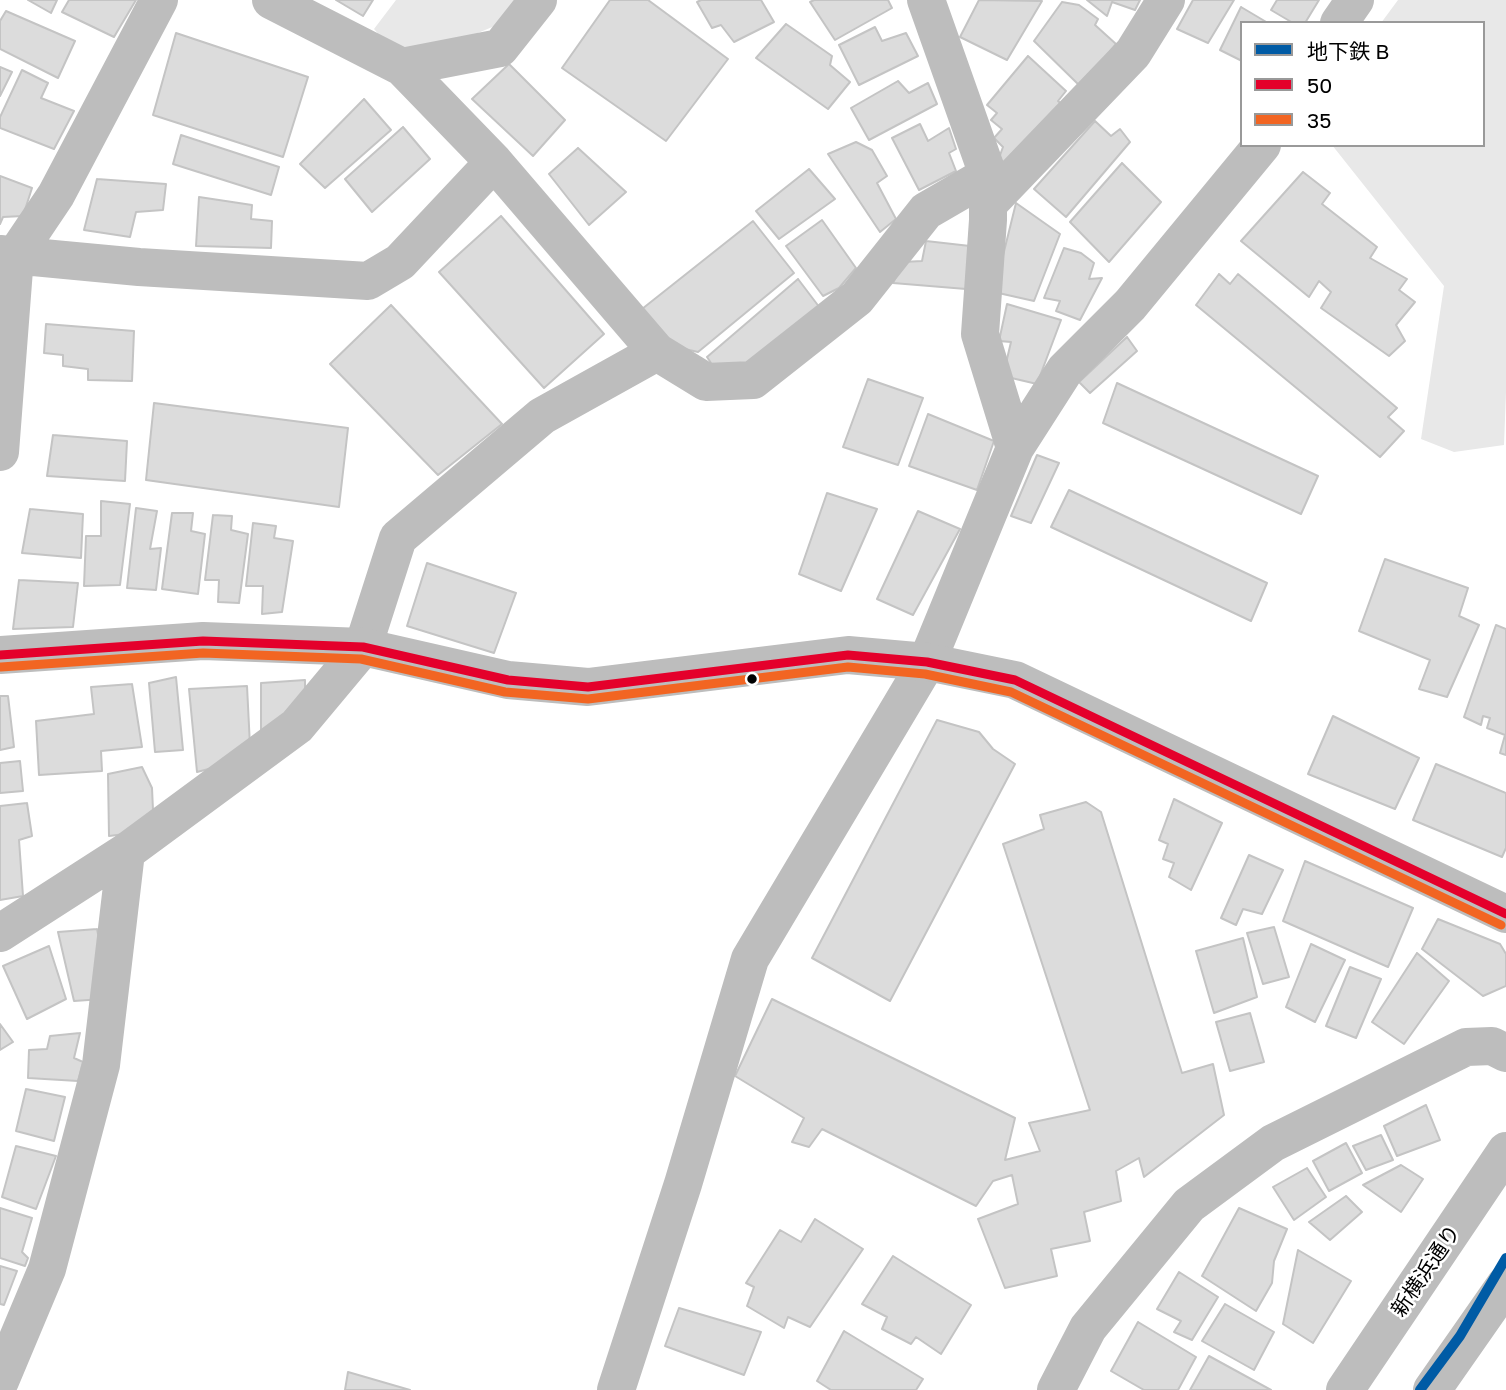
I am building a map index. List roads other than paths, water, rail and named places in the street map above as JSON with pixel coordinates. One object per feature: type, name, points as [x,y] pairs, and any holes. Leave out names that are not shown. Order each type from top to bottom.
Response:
[{"type":"street","points":[[0,452],[8,255],[56,195],[159,0]]},
{"type":"street","points":[[271,0],[402,67],[494,162],[657,352],[706,382],[753,380],[857,298],[926,211],[988,189],[1133,52],[1166,0]]},
{"type":"street","points":[[402,67],[500,48],[538,0]]},
{"type":"street","points":[[926,0],[988,189],[981,334],[1015,448]]},
{"type":"street","points":[[1340,21],[1355,0]]},
{"type":"street","points":[[616,1390],[683,1184],[750,959],[927,662],[1015,448],[1065,370],[1130,305],[1260,147]]},
{"type":"street","points":[[8,255],[139,267],[368,281],[400,262],[494,162]]},
{"type":"street","points":[[0,933],[126,852],[298,726],[363,647],[398,538],[542,416],[657,352]]},
{"type":"street","points":[[0,655],[203,641],[363,647],[508,680],[588,687],[848,655],[927,662],[1015,680],[1506,914]]},
{"type":"street","points":[[0,1381],[47,1269],[101,1065],[126,852]]},
{"type":"street","points":[[1056,1390],[1088,1328],[1189,1205],[1273,1143],[1466,1047],[1492,1046],[1506,1053]]},
{"type":"street","name":"新横浜通り","points":[[1345,1390],[1506,1151]]},
{"type":"street","points":[[1432,1390],[1504,1291]]},
{"type":"metro line","name":"B","points":[[1420,1390],[1460,1336],[1506,1258]]}]
